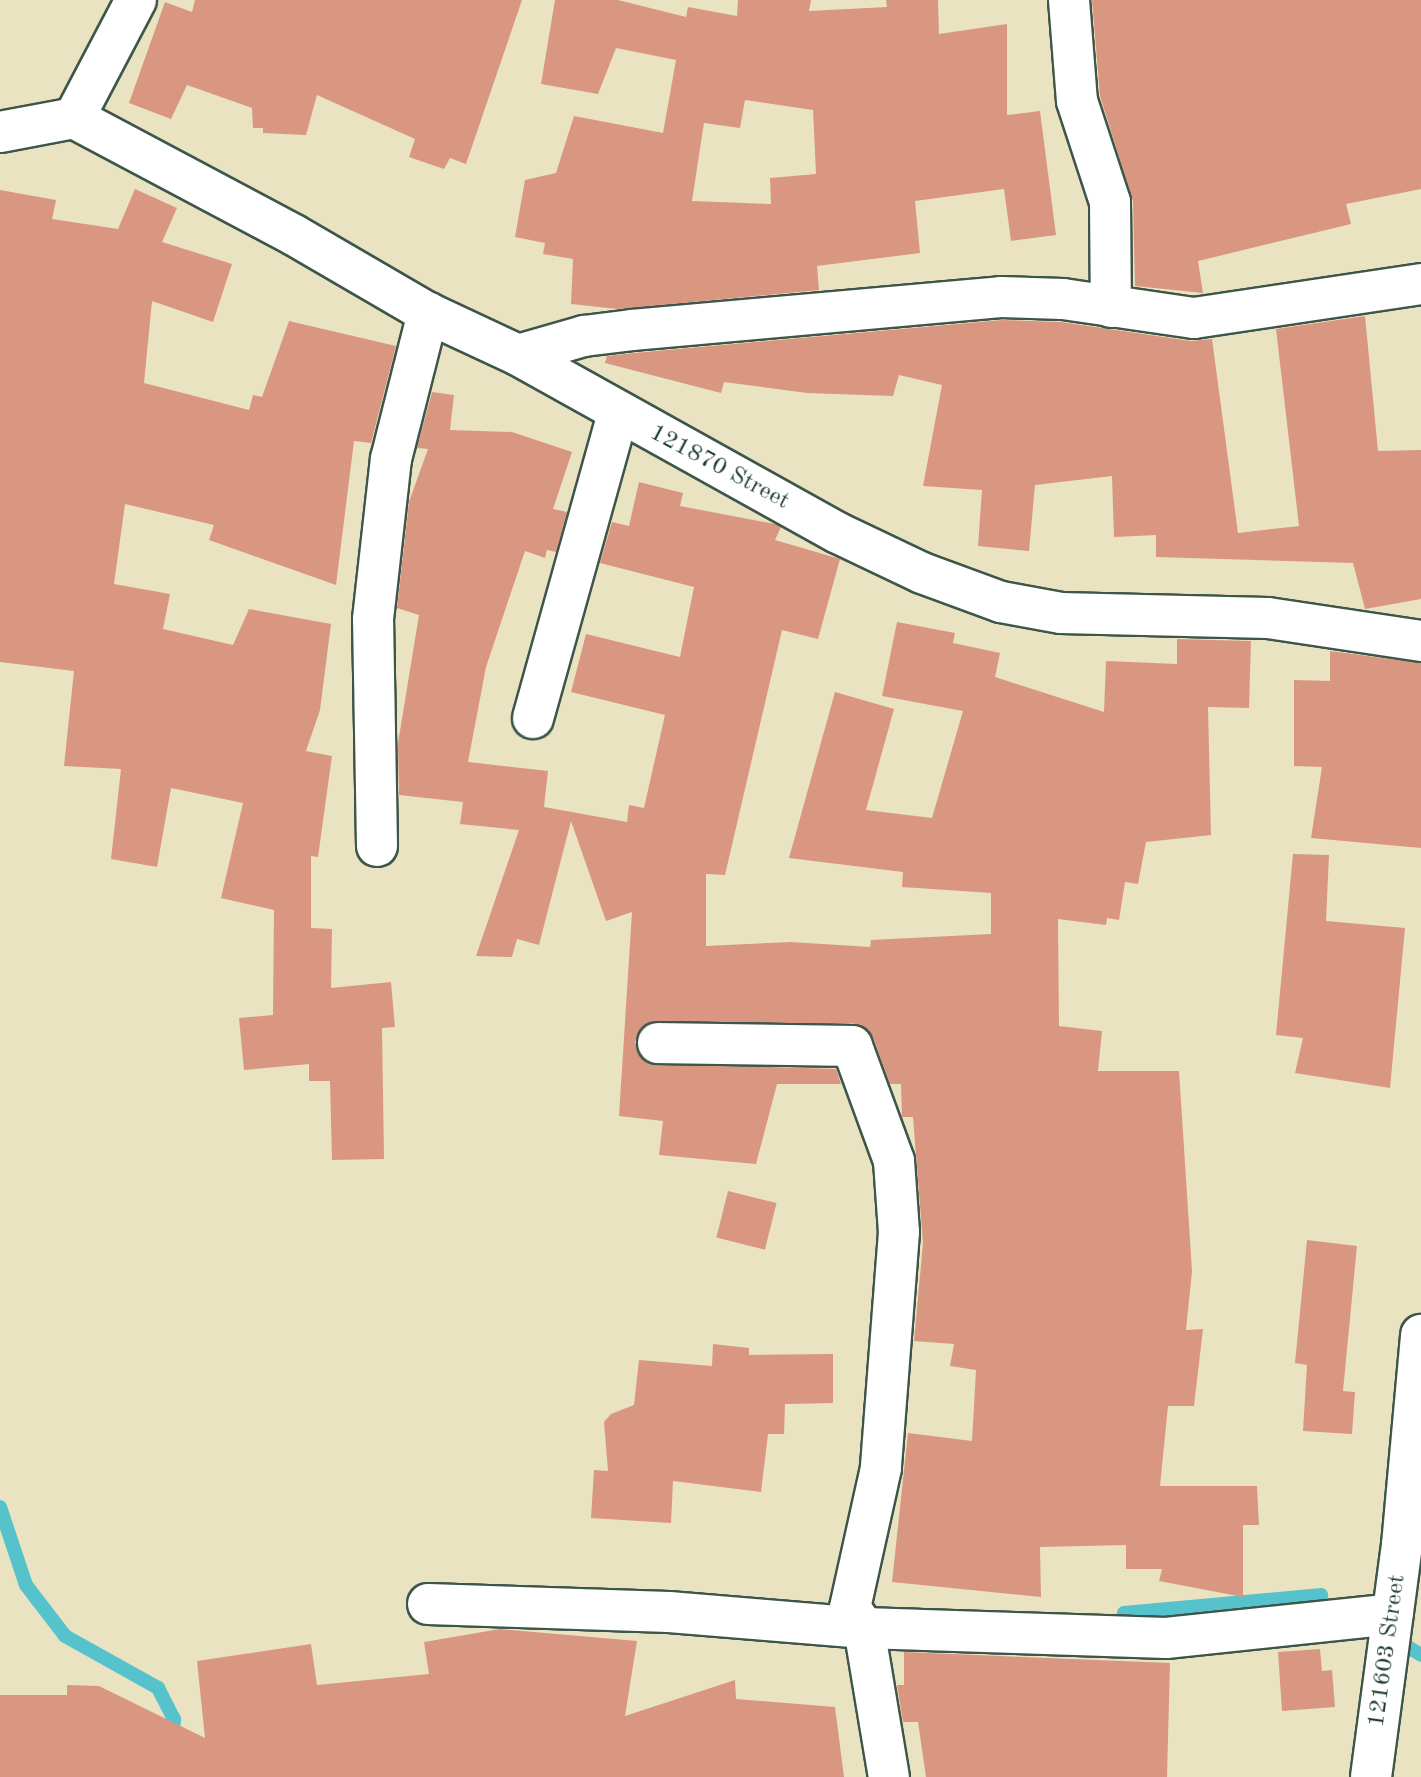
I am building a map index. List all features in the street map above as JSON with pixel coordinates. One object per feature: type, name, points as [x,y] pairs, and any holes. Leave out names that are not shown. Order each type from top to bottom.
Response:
[{"type":"street","points":[[0,132],[74,118],[136,0]]},
{"type":"street","points":[[1069,0],[1077,101],[1110,202],[1111,307]]},
{"type":"street","name":"121870 Street","points":[[74,118],[294,235],[428,313],[518,355],[618,414],[838,533],[922,573],[1001,602],[1061,613],[1268,618],[1421,641]]},
{"type":"street","points":[[518,355],[596,334],[1001,297],[1194,318],[1421,284]]},
{"type":"street","points":[[377,846],[373,619],[391,459],[428,313]]},
{"type":"street","points":[[533,718],[618,414]]},
{"type":"street","points":[[658,1043],[852,1046],[894,1161],[899,1232],[881,1468],[850,1608],[864,1628],[889,1777]]},
{"type":"street","name":"121603 Street","points":[[1371,1777],[1393,1614],[1411,1545],[1421,1335]]},
{"type":"street","points":[[428,1604],[669,1612],[864,1628],[1166,1638],[1393,1614]]},
{"type":"building","points":[[195,0],[522,0],[466,164],[450,158],[444,169],[409,157],[415,139],[317,95],[306,135],[263,133],[263,128],[253,128],[252,108],[187,85],[171,119],[129,103],[165,2],[192,12]]},
{"type":"building","points":[[555,0],[618,0],[686,17],[688,7],[737,16],[738,0],[811,0],[809,11],[887,7],[886,0],[938,0],[939,34],[1007,24],[1007,115],[1040,111],[1056,235],[1011,241],[1004,189],[915,201],[920,253],[817,266],[819,290],[618,309],[571,304],[573,259],[543,254],[545,243],[515,237],[525,180],[556,173],[574,116],[663,133],[676,60],[616,48],[598,94],[541,84]],"holes":[[[745,100],[813,110],[816,174],[770,178],[771,204],[692,201],[704,123],[740,128]]]},
{"type":"building","points":[[1092,0],[1421,0],[1421,189],[1346,204],[1351,224],[1198,261],[1203,293],[1135,286],[1133,201],[1100,96]]},
{"type":"building","points":[[135,189],[177,208],[162,242],[232,264],[213,322],[152,301],[144,383],[249,410],[253,395],[262,397],[289,321],[396,346],[371,443],[354,441],[336,585],[209,540],[214,525],[125,504],[114,584],[170,594],[163,629],[233,645],[249,609],[331,624],[320,710],[306,751],[332,756],[318,857],[311,856],[311,928],[332,929],[331,988],[391,982],[395,1027],[382,1028],[384,1159],[332,1160],[330,1081],[309,1081],[309,1064],[244,1070],[239,1018],[273,1015],[274,910],[221,898],[243,803],[171,788],[157,867],[111,859],[121,769],[64,766],[74,671],[0,662],[0,190],[56,200],[52,219],[118,229]]},
{"type":"building","points":[[1365,316],[1378,451],[1421,450],[1421,599],[1365,609],[1353,563],[1156,557],[1156,535],[1114,537],[1112,476],[1035,485],[1029,551],[978,546],[982,490],[923,486],[942,385],[899,375],[893,396],[807,393],[724,382],[721,393],[605,363],[607,356],[634,353],[1002,320],[1061,322],[1191,341],[1212,339],[1238,533],[1299,526],[1276,329]]},
{"type":"building","points":[[432,392],[454,395],[450,430],[512,432],[572,452],[553,509],[567,512],[556,552],[547,550],[545,558],[525,551],[486,667],[468,762],[548,771],[544,807],[627,822],[629,805],[644,808],[665,715],[571,692],[586,634],[680,657],[694,587],[600,563],[612,522],[629,526],[639,482],[683,493],[680,506],[775,524],[781,527],[775,540],[840,559],[818,639],[782,630],[725,875],[706,874],[706,946],[791,942],[870,947],[871,940],[991,934],[991,893],[902,887],[903,872],[789,858],[835,692],[894,709],[866,810],[932,818],[963,711],[882,696],[897,622],[955,633],[953,643],[1000,653],[995,677],[1104,712],[1106,661],[1177,664],[1177,639],[1251,641],[1249,708],[1208,707],[1211,835],[1146,842],[1138,884],[1125,882],[1119,920],[1107,918],[1106,925],[1058,919],[1059,1026],[1102,1031],[1098,1071],[1179,1071],[1192,1271],[1186,1330],[1203,1329],[1194,1406],[1168,1406],[1160,1486],[1257,1486],[1259,1525],[1243,1525],[1243,1597],[1159,1581],[1162,1569],[1126,1569],[1126,1545],[1040,1547],[1041,1597],[892,1582],[908,1433],[972,1441],[976,1370],[950,1366],[954,1344],[914,1341],[923,1243],[913,1117],[902,1117],[901,1084],[890,1084],[873,1037],[853,1023],[648,1023],[635,1042],[647,1063],[836,1069],[841,1084],[777,1084],[756,1164],[659,1155],[663,1121],[619,1116],[632,912],[606,921],[571,821],[539,945],[517,939],[512,957],[476,956],[519,830],[460,824],[463,802],[399,795],[398,743],[419,615],[397,608],[409,502],[428,449],[417,448]]},
{"type":"building","points":[[1330,651],[1421,663],[1421,848],[1311,838],[1322,767],[1294,766],[1294,680],[1330,681]]},
{"type":"building","points":[[1293,854],[1329,855],[1326,921],[1405,928],[1390,1088],[1295,1073],[1303,1038],[1276,1035]]},
{"type":"building","points":[[728,1191],[777,1203],[765,1250],[716,1238]]},
{"type":"building","points":[[1307,1240],[1357,1246],[1343,1391],[1355,1392],[1352,1434],[1303,1431],[1307,1365],[1295,1363]]},
{"type":"building","points":[[713,1344],[749,1348],[749,1355],[833,1354],[833,1403],[785,1404],[784,1434],[768,1434],[761,1492],[673,1481],[671,1523],[591,1518],[594,1470],[608,1471],[604,1422],[611,1414],[634,1405],[639,1360],[712,1366]]},
{"type":"building","points":[[500,1629],[637,1641],[625,1716],[735,1680],[736,1699],[835,1707],[844,1777],[0,1777],[0,1695],[67,1695],[67,1685],[99,1686],[205,1738],[197,1661],[311,1644],[317,1685],[429,1674],[424,1642]]},
{"type":"building","points":[[1320,1649],[1322,1671],[1332,1670],[1335,1707],[1282,1711],[1278,1652]]},
{"type":"building","points":[[904,1652],[1170,1663],[1167,1777],[926,1777],[918,1722],[903,1722],[897,1685],[904,1685]]},
{"type":"waterway","points":[[0,1507],[26,1585],[65,1636],[158,1688],[174,1719],[169,1777]]},
{"type":"waterway","points":[[1124,1613],[1321,1595]]},
{"type":"waterway","points":[[1403,1644],[1421,1655]]}]
